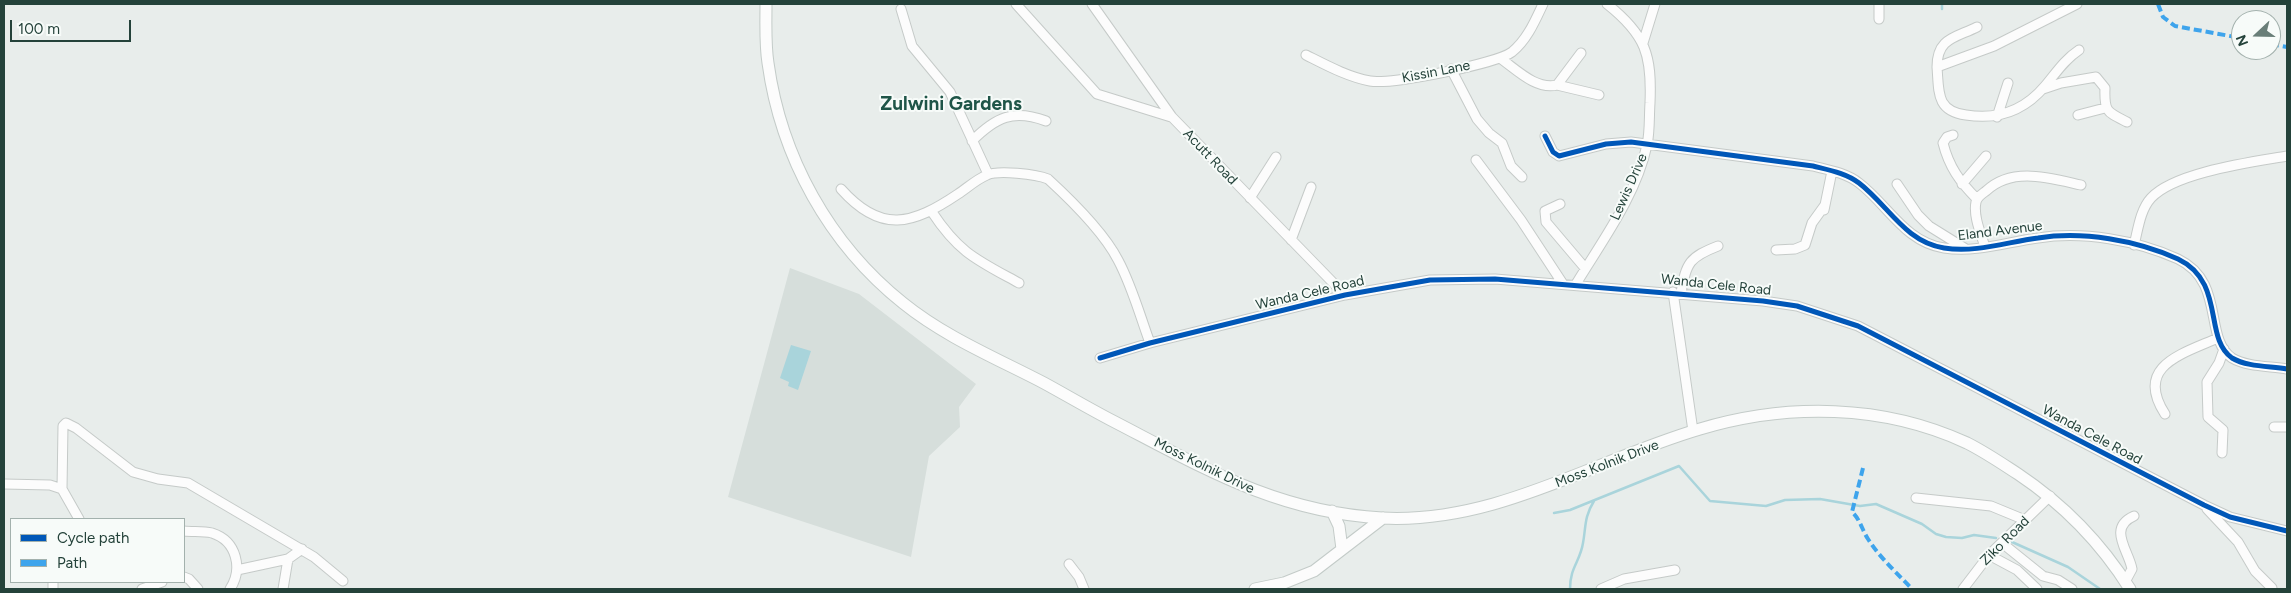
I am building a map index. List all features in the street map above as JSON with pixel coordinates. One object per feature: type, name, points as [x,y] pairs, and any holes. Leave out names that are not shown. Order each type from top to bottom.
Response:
[{"type":"main road","name":"Moss Kolnik Drive","points":[[766,4],[767,61],[785,138],[798,170],[820,212],[858,260],[901,302],[983,353],[1226,479],[1269,497],[1332,511],[1383,518],[1442,514],[1469,511],[1527,494],[1693,431],[1753,416],[1810,410],[1860,413],[1930,429],[1986,453],[2050,496],[2083,528],[2116,567],[2128,585]]},
{"type":"main road","points":[[1332,511],[1339,526],[1342,549]]},
{"type":"main road","points":[[1256,589],[1284,583],[1314,571],[1383,518]]},
{"type":"street","points":[[1016,4],[1097,94],[1172,117]]},
{"type":"street","name":"Acutt Road","points":[[1092,4],[1172,117],[1345,295]]},
{"type":"street","name":"Kissin Lane","points":[[1306,55],[1333,68],[1370,81],[1391,81],[1451,69],[1500,58],[1512,52],[1531,30],[1543,4]]},
{"type":"street","name":"Lewis Drive","points":[[1576,284],[1630,192],[1648,144],[1650,69],[1643,43],[1619,7],[1607,4]]},
{"type":"street","points":[[1643,43],[1655,4]]},
{"type":"street","points":[[1879,19],[1880,4]]},
{"type":"street","points":[[1937,67],[1994,46],[2077,4]]},
{"type":"street","points":[[901,9],[912,46],[944,84],[988,174]]},
{"type":"street","points":[[1978,27],[1942,44],[1938,52],[1937,67],[1940,99],[1945,107],[1957,114],[1981,118],[1997,117],[2015,110],[2043,89],[2064,62],[2079,50]]},
{"type":"street","points":[[1557,85],[1581,53]]},
{"type":"street","points":[[1500,58],[1536,83],[1545,86],[1557,85],[1599,95]]},
{"type":"street","points":[[1451,69],[1477,119],[1489,133],[1502,143],[1511,166],[1522,176]]},
{"type":"street","points":[[2043,89],[2061,83],[2096,78],[2103,83],[2105,88],[2104,104],[2106,108],[2114,116],[2127,122]]},
{"type":"street","points":[[1997,117],[2008,82]]},
{"type":"street","points":[[2078,115],[2106,108]]},
{"type":"street","points":[[972,141],[990,125],[1009,116],[1031,116],[1046,121]]},
{"type":"street","points":[[1953,135],[1947,137],[1943,143],[1955,174],[1977,199],[1977,218],[1984,247]]},
{"type":"street","name":"Eland Avenue","points":[[1545,136],[1553,152],[1560,156],[1606,144],[1648,144],[1813,166],[1832,171],[1858,182],[1904,228],[1918,238],[1944,248],[1966,250],[2062,236],[2106,238],[2161,252],[2180,260],[2205,285],[2211,299],[2218,338],[2224,350]]},
{"type":"street","points":[[1962,184],[1986,156]]},
{"type":"street","points":[[2134,245],[2145,207],[2151,198],[2162,189],[2178,182],[2225,168],[2287,156]]},
{"type":"street","points":[[1250,198],[1276,157]]},
{"type":"street","points":[[1476,160],[1521,220],[1563,284]]},
{"type":"street","points":[[1823,217],[1832,171]]},
{"type":"street","points":[[841,189],[855,205],[878,218],[906,219],[920,217],[932,212],[988,174],[1038,176],[1048,179],[1111,248],[1127,280],[1150,343]]},
{"type":"street","points":[[1977,199],[1994,183],[2011,176],[2055,179],[2081,186]]},
{"type":"street","points":[[1897,184],[1918,215],[1929,226],[1966,250]]},
{"type":"street","points":[[1291,240],[1311,187]]},
{"type":"street","points":[[1560,204],[1545,211],[1546,222],[1585,268]]},
{"type":"street","points":[[1776,250],[1795,249],[1805,245],[1812,223],[1825,205]]},
{"type":"street","points":[[932,212],[951,240],[968,255],[1019,283]]},
{"type":"street","points":[[1677,292],[1688,263],[1704,252],[1718,246]]},
{"type":"street","name":"Wanda Cele Road","points":[[1100,358],[1150,343],[1345,295],[1430,280],[1496,279],[1576,284],[1677,292],[1797,306],[1858,326],[2230,517],[2287,531]]},
{"type":"street","name":"Wanda Cele Road","points":[[1677,292],[1693,431]]},
{"type":"street","points":[[2165,414],[2154,392],[2155,382],[2161,367],[2173,359],[2218,338]]},
{"type":"street","points":[[2222,454],[2223,432],[2208,417],[2206,385],[2224,350],[2238,361],[2287,369]]},
{"type":"street","points":[[78,518],[62,489],[63,426],[69,424],[134,472],[158,479],[188,483],[302,549],[343,581]]},
{"type":"street","points":[[2274,427],[2287,427]]},
{"type":"street","points":[[4,484],[50,485],[62,489]]},
{"type":"street","name":"Ziko Road","points":[[1963,589],[1974,572],[1989,555],[2050,496]]},
{"type":"street","points":[[1916,498],[1991,506],[2025,520]]},
{"type":"street","points":[[2204,505],[2238,542],[2255,571],[2272,588]]},
{"type":"street","points":[[2128,585],[2132,569],[2123,547],[2121,527],[2126,519],[2134,516]]},
{"type":"street","points":[[185,531],[210,533],[225,540],[233,551],[237,570],[230,589]]},
{"type":"street","points":[[2002,543],[2043,576],[2058,580],[2072,589]]},
{"type":"street","points":[[237,570],[288,559],[302,549]]},
{"type":"street","points":[[1989,555],[2017,570],[2037,589]]},
{"type":"street","points":[[282,589],[288,559]]},
{"type":"street","points":[[1069,564],[1079,577],[1084,589]]},
{"type":"street","points":[[1601,589],[1624,579],[1675,570]]},
{"type":"street","points":[[185,578],[198,589]]},
{"type":"street","points":[[142,589],[159,583]]},
{"type":"shaded area","points":[[790,268],[859,294],[976,384],[959,407],[960,427],[929,456],[911,557],[728,497]]},
{"type":"water","points":[[791,345],[811,351],[798,390],[788,386],[789,382],[780,378]]},
{"type":"waterway","points":[[1942,4],[1942,9]]},
{"type":"waterway","points":[[1554,513],[1570,510],[1679,466],[1710,501],[1766,506],[1785,500],[1820,499],[1860,506],[1876,504],[1922,524],[1936,534],[1946,537],[1962,538],[1974,535],[1996,538]]},
{"type":"waterway","points":[[1570,589],[1570,581],[1582,550],[1587,517],[1594,501]]},
{"type":"waterway","points":[[2012,542],[2068,567],[2100,589]]},
{"type":"marked path","points":[[2158,4],[2163,17],[2175,26],[2231,36]]},
{"type":"marked path","points":[[2281,46],[2287,47]]},
{"type":"marked path","points":[[1863,468],[1852,512],[1878,553],[1912,589]]},
{"type":"cycle path","points":[[1545,136],[1553,152],[1559,156],[1606,144],[1631,142],[1831,170],[1859,183],[1898,222],[1918,238],[1944,248],[1980,248],[2038,238],[2073,236],[2127,242],[2162,252],[2178,259],[2193,269],[2203,281],[2209,295],[2218,337],[2223,349],[2232,358],[2252,365],[2287,369]]},
{"type":"cycle path","points":[[1100,358],[1150,343],[1345,295],[1430,280],[1495,279],[1763,301],[1797,306],[1858,326],[2204,505],[2230,517],[2287,531]]},
{"type":"district","name":"Zulwini Gardens","points":[[951,104]]}]
